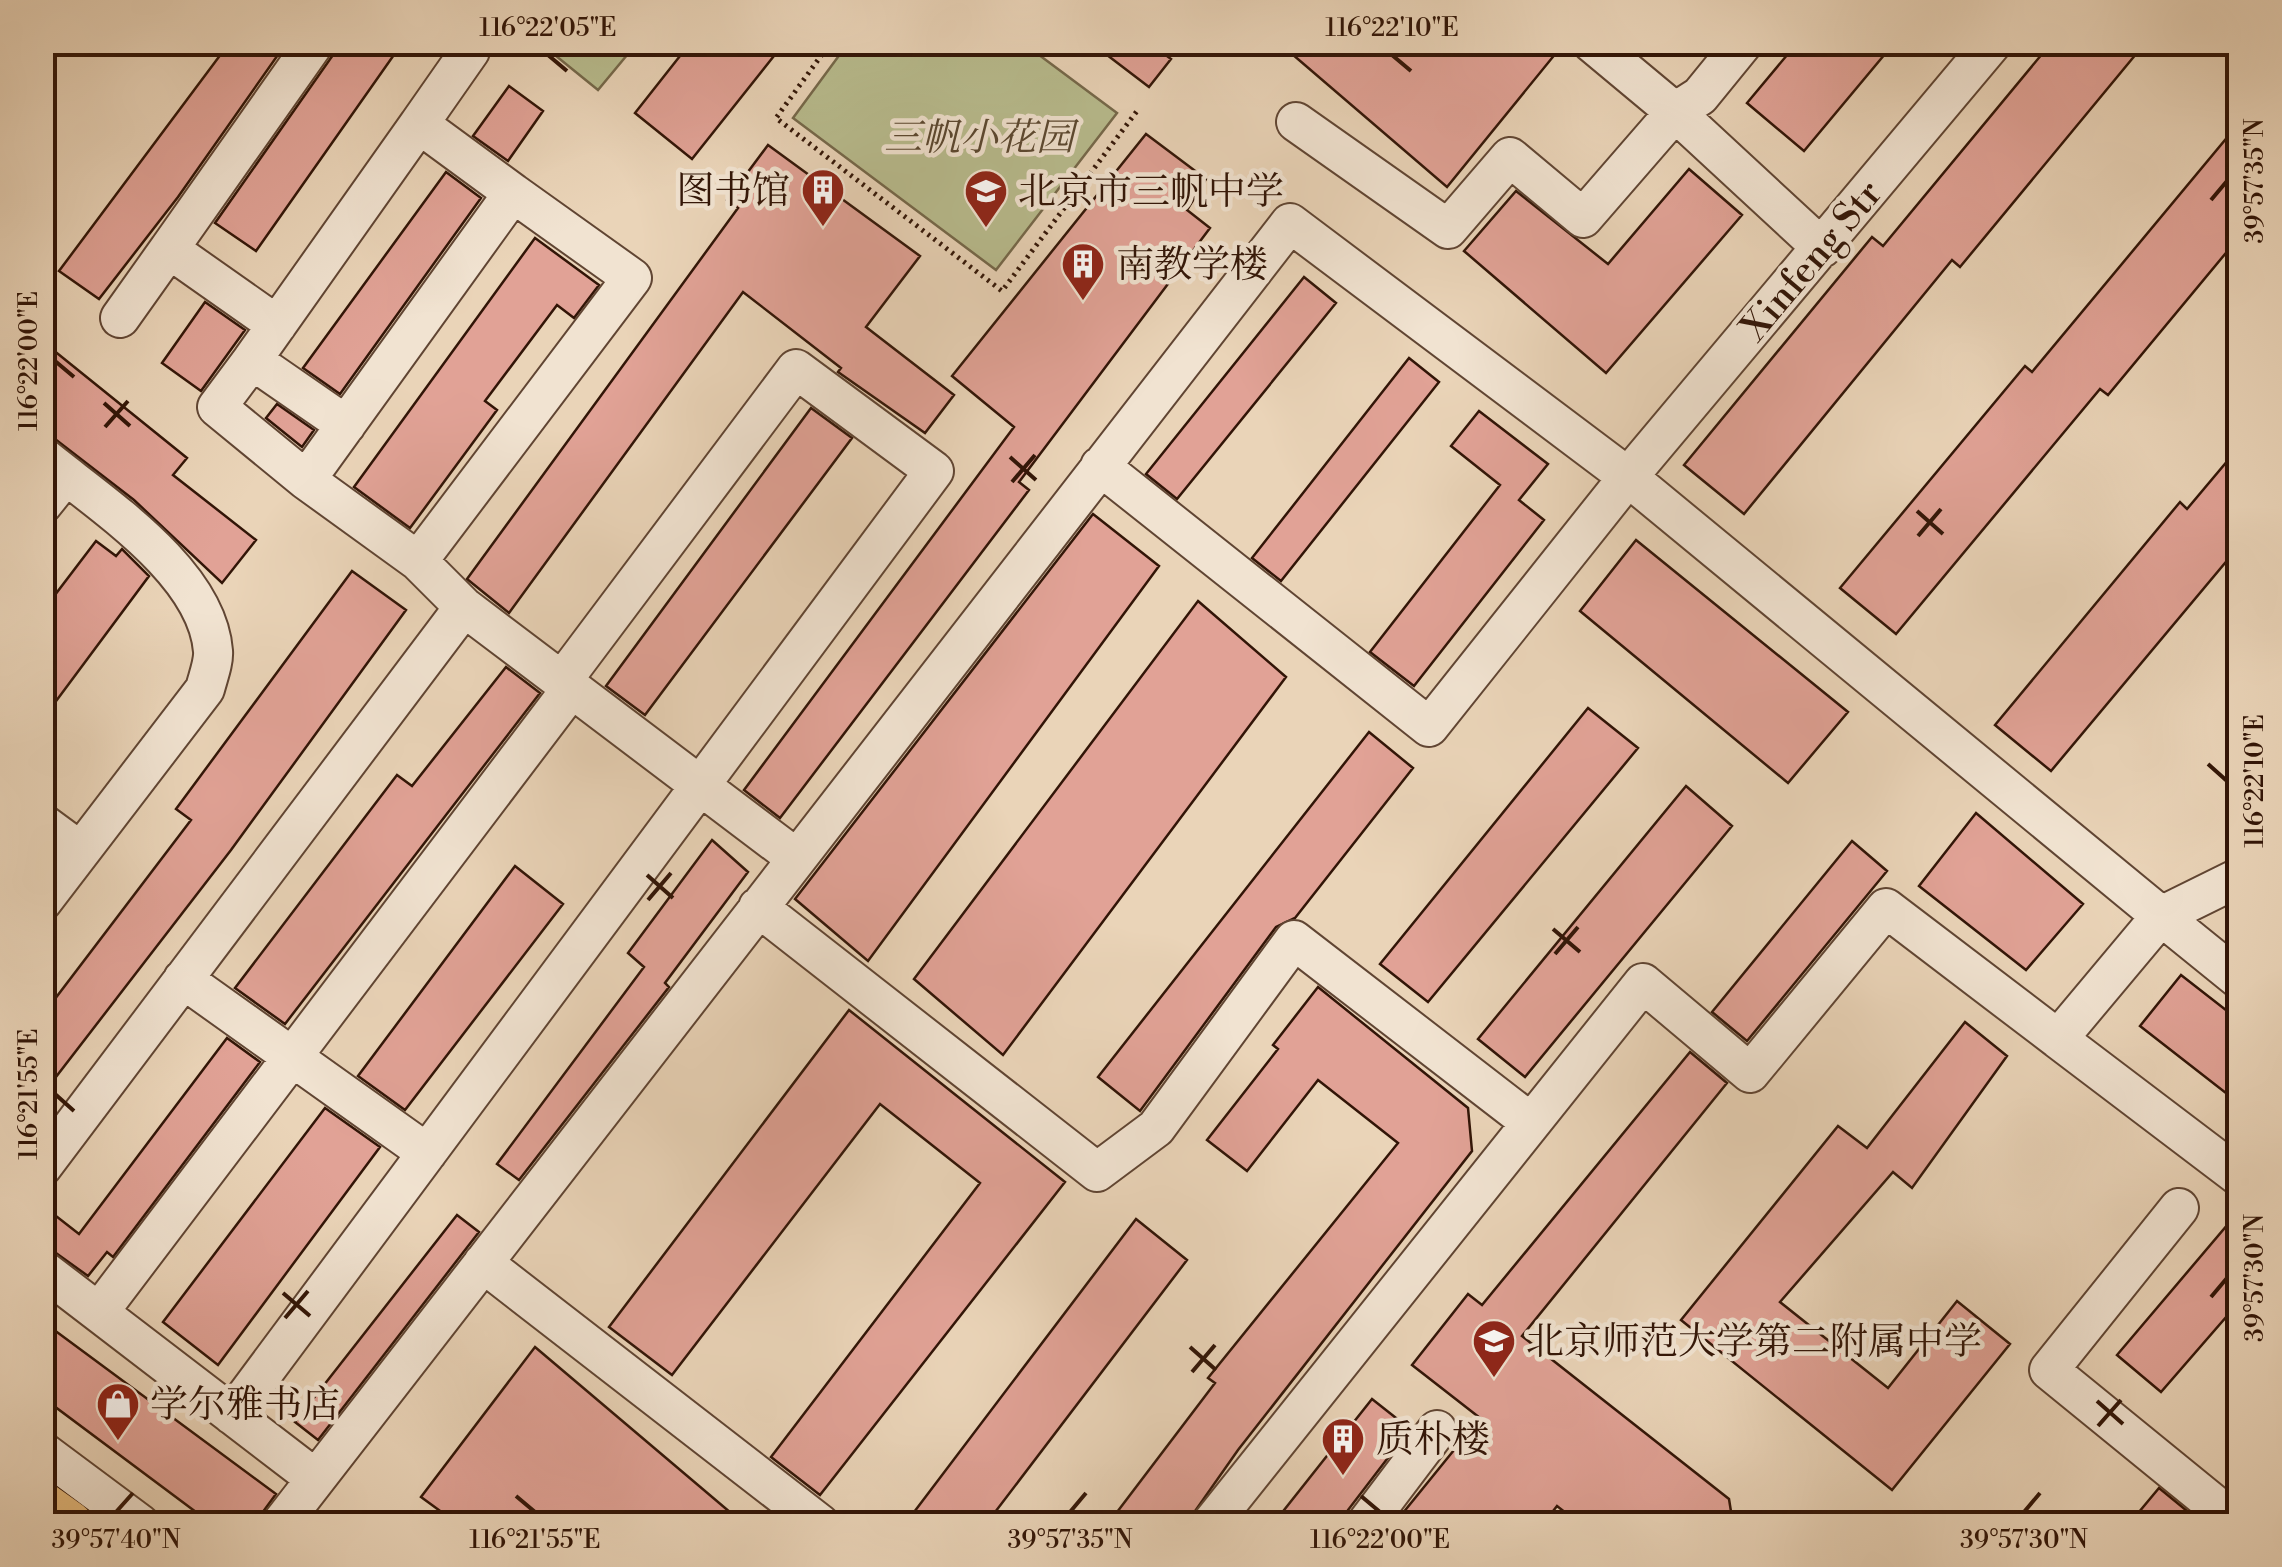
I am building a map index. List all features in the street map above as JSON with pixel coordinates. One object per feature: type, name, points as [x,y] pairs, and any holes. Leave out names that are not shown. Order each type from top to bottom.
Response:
[{"type":"main road","points":[[42,1504],[70,1524]]},
{"type":"street","points":[[120,318],[315,42]]},
{"type":"street","points":[[458,42],[470,51],[217,408],[306,480],[418,561],[464,607],[796,858]]},
{"type":"street","points":[[1590,42],[1675,112],[1822,248]]},
{"type":"street","points":[[1296,122],[1448,229],[1510,157],[1583,218],[1675,112],[1700,96],[1744,42]]},
{"type":"street","name":"Xinfeng Str","points":[[1100,466],[1430,727],[1628,477],[1993,42]]},
{"type":"street","points":[[418,561],[632,278],[419,124]]},
{"type":"street","points":[[306,480],[513,194]]},
{"type":"street","points":[[281,1524],[1290,223],[1628,477],[2240,980]]},
{"type":"street","points":[[169,249],[277,324]]},
{"type":"street","points":[[252,360],[346,425]]},
{"type":"street","points":[[99,1312],[567,685],[796,368],[934,471],[232,1414]]},
{"type":"street","points":[[42,505],[54,465],[164,558],[188,586],[206,619],[214,653],[205,688],[42,902]]},
{"type":"street","points":[[42,1167],[464,607]]},
{"type":"street","points":[[42,823],[80,851]]},
{"type":"street","points":[[2058,1039],[2161,916],[2240,877]]},
{"type":"street","points":[[758,908],[1097,1172],[1156,1128],[1294,940],[1530,1122]]},
{"type":"street","points":[[1210,1524],[1643,983],[1750,1073],[1886,908],[2240,1177]]},
{"type":"street","points":[[183,980],[426,1152]]},
{"type":"street","points":[[2179,1208],[2049,1370],[2238,1524]]},
{"type":"street","points":[[483,1263],[820,1524]]},
{"type":"street","points":[[42,1269],[316,1479]]},
{"type":"street","points":[[1366,1524],[1437,1430]]},
{"type":"street","points":[[42,1451],[140,1524]]},
{"type":"path","points":[[831,42],[776,118],[1002,291],[1138,111]]},
{"type":"green space","name":"三帆小花园","points":[[849,42],[1023,43],[1117,113],[996,270],[793,118]]},
{"type":"green space","points":[[540,43],[637,43],[598,90]]},
{"type":"building","points":[[230,42],[287,42],[178,197],[99,299],[59,271]]},
{"type":"building","points":[[337,42],[403,42],[256,251],[215,223],[333,55]]},
{"type":"building","points":[[691,42],[785,42],[692,159],[635,113]]},
{"type":"building","points":[[1090,42],[1148,42],[1171,59],[1149,87]]},
{"type":"building","points":[[1278,42],[1565,42],[1447,187]]},
{"type":"building","points":[[1798,42],[1895,42],[1804,151],[1747,103]]},
{"type":"building","points":[[2052,42],[2146,42],[1960,267],[1952,260],[1744,514],[1684,465],[1872,237],[1883,246]]},
{"type":"building","points":[[509,86],[543,111],[508,161],[473,136]]},
{"type":"building","points":[[2240,122],[2240,236],[2108,395],[2100,389],[1896,634],[1840,588],[2025,366],[2032,372]]},
{"type":"building","name":"南教学楼","points":[[1146,134],[1206,179],[1187,210],[1210,228],[1019,482],[1029,490],[780,818],[744,790],[1014,427],[952,376]]},
{"type":"building","points":[[768,145],[920,256],[866,327],[954,395],[925,433],[838,372],[841,368],[743,292],[509,613],[467,579],[738,208],[727,200]]},
{"type":"building","points":[[1689,169],[1742,215],[1606,373],[1464,251],[1516,191],[1608,264]]},
{"type":"building","points":[[446,172],[481,198],[340,394],[303,368]]},
{"type":"building","points":[[535,238],[599,285],[574,318],[557,305],[485,401],[497,410],[410,528],[354,487]]},
{"type":"building","points":[[1304,277],[1336,303],[1177,499],[1146,474]]},
{"type":"building","points":[[205,302],[245,330],[201,391],[162,363]]},
{"type":"building","points":[[42,341],[187,458],[173,475],[256,540],[222,583],[134,500],[42,429]]},
{"type":"building","points":[[1409,358],[1439,382],[1281,581],[1252,558]]},
{"type":"building","points":[[277,404],[314,430],[302,447],[266,418]]},
{"type":"building","points":[[811,408],[852,438],[645,715],[606,686]]},
{"type":"building","points":[[1479,411],[1548,464],[1519,500],[1544,520],[1414,686],[1370,652],[1500,485],[1451,446]]},
{"type":"building","points":[[2240,446],[2240,545],[2051,771],[1995,725],[2180,502],[2187,509]]},
{"type":"building","points":[[1093,514],[1159,566],[868,961],[795,899]]},
{"type":"building","points":[[1636,540],[1848,712],[1788,783],[1580,611]]},
{"type":"building","points":[[96,541],[116,556],[122,549],[149,576],[42,720],[42,612]]},
{"type":"building","points":[[352,571],[406,610],[231,850],[42,1095],[42,1016],[191,820],[176,809]]},
{"type":"building","points":[[1198,601],[1286,677],[1003,1055],[914,979]]},
{"type":"building","points":[[506,667],[540,693],[285,1024],[235,988],[397,775],[412,786]]},
{"type":"building","points":[[1588,708],[1638,748],[1428,1002],[1380,964]]},
{"type":"building","points":[[1369,732],[1413,768],[1295,918],[1276,927],[1140,1111],[1098,1077]]},
{"type":"building","points":[[1686,786],[1732,826],[1525,1077],[1478,1039]]},
{"type":"building","points":[[1976,813],[2083,904],[2026,970],[1919,886]]},
{"type":"building","points":[[712,840],[748,872],[665,983],[669,987],[519,1180],[497,1164],[644,967],[628,953]]},
{"type":"building","points":[[1852,841],[1887,871],[1747,1041],[1712,1012]]},
{"type":"building","points":[[515,866],[563,904],[405,1110],[358,1076]]},
{"type":"building","points":[[2181,975],[2240,1021],[2240,1104],[2140,1026]]},
{"type":"building","points":[[1318,987],[1468,1108],[1472,1151],[1238,1450],[1186,1524],[1108,1524],[1215,1383],[1208,1378],[1398,1143],[1318,1080],[1247,1171],[1207,1140],[1278,1049],[1273,1045]]},
{"type":"building","points":[[849,1010],[1065,1182],[820,1495],[771,1457],[980,1183],[880,1104],[672,1375],[609,1327]]},
{"type":"building","points":[[1965,1022],[2007,1056],[1912,1188],[1893,1172],[1780,1302],[1888,1388],[1957,1301],[2010,1344],[1892,1490],[1681,1320],[1838,1126],[1867,1148]]},
{"type":"building","points":[[227,1038],[260,1062],[113,1257],[107,1252],[88,1276],[42,1243],[42,1235],[56,1216],[79,1234]]},
{"type":"building","points":[[1690,1052],[1727,1083],[1522,1336],[1729,1499],[1733,1524],[1580,1524],[1557,1506],[1543,1524],[1394,1524],[1480,1418],[1412,1365],[1468,1294],[1482,1305]]},
{"type":"building","points":[[325,1108],[380,1147],[218,1365],[163,1322]]},
{"type":"building","points":[[2240,1210],[2240,1301],[2161,1392],[2117,1355]]},
{"type":"building","points":[[457,1215],[479,1232],[318,1440],[295,1422]]},
{"type":"building","points":[[1136,1219],[1187,1260],[986,1524],[905,1524]]},
{"type":"building","points":[[42,1321],[276,1494],[254,1524],[212,1524],[42,1397]]},
{"type":"building","points":[[535,1347],[744,1524],[458,1524],[421,1497]]},
{"type":"building","name":"质朴楼","points":[[1372,1399],[1410,1429],[1348,1510],[1344,1524],[1273,1524]]},
{"type":"building","points":[[2159,1488],[2203,1524],[2129,1524]]},
{"type":"place","name":"图书馆","points":[[823,228]]},
{"type":"place","name":"北京市三帆中学","points":[[986,229]]},
{"type":"place","name":"南教学楼","points":[[1083,302]]},
{"type":"place","name":"北京师范大学第二附属中学","points":[[1494,1379]]},
{"type":"place","name":"学尔雅书店","points":[[118,1442]]},
{"type":"place","name":"质朴楼","points":[[1343,1477]]}]
